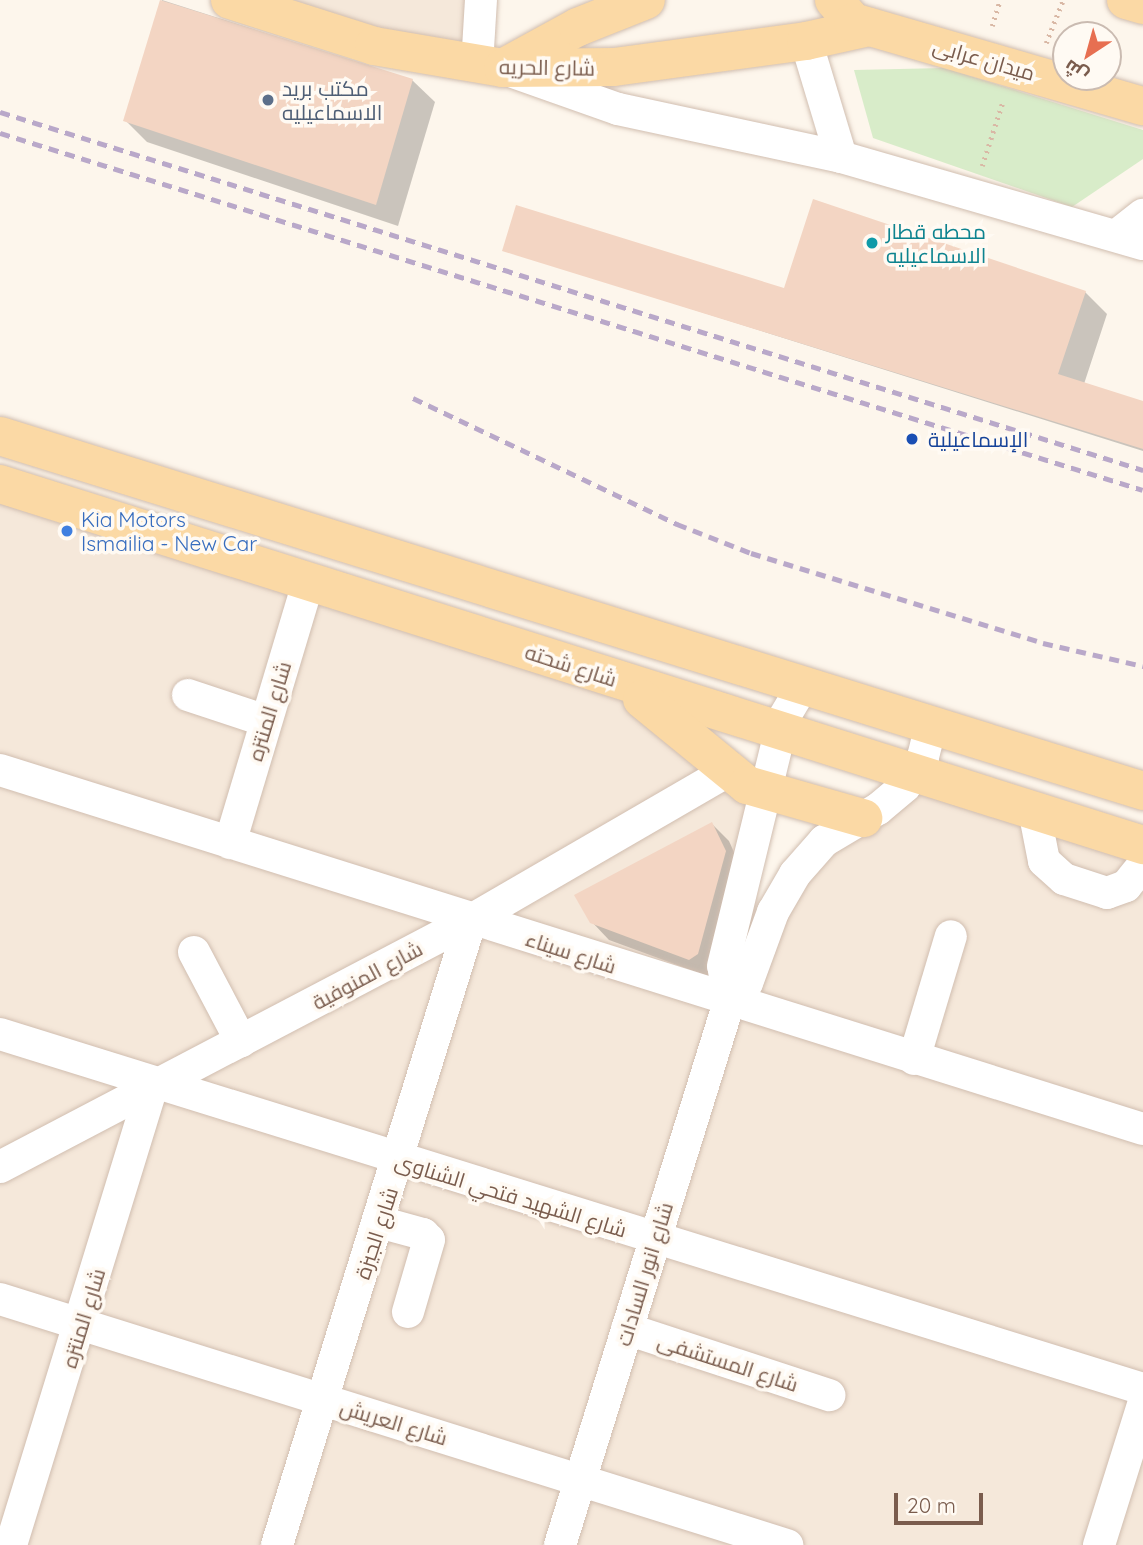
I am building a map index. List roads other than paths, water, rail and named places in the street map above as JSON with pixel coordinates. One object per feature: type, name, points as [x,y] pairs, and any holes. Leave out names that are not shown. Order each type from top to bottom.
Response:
[{"type":"main road","name":"شارع الحريه","points":[[230,0],[374,46],[490,66],[614,67],[806,41],[869,27]]},
{"type":"main road","points":[[490,66],[646,0]]},
{"type":"main road","name":"ميدان عرابى","points":[[834,0],[853,22],[1143,106]]},
{"type":"main road","points":[[1126,0],[1143,5]]},
{"type":"main road","points":[[0,436],[802,687],[1143,790]]},
{"type":"main road","name":"شارع شحته","points":[[0,484],[1143,845]]},
{"type":"main road","points":[[618,681],[682,728],[728,771],[766,793],[863,818]]},
{"type":"street","points":[[481,0],[490,66],[618,109],[841,157],[1130,240],[1143,215]]},
{"type":"street","points":[[806,41],[841,157]]},
{"type":"street","name":"شارع المنتزه","points":[[230,843],[309,580]]},
{"type":"street","name":"شارع انور السادات","points":[[729,1002],[723,966],[780,731],[788,707],[802,687]]},
{"type":"street","points":[[188,695],[267,721]]},
{"type":"street","name":"شارع انور السادات","points":[[560,1545],[729,1002],[747,983],[773,912],[795,874],[824,841],[892,799],[915,772],[931,726]]},
{"type":"street","name":"شارع سيناء","points":[[0,770],[729,1002],[1143,1129]]},
{"type":"street","name":"شارع المنوفية","points":[[0,1167],[471,920],[728,771]]},
{"type":"street","points":[[1034,810],[1044,860],[1063,879],[1107,893],[1126,886],[1143,865]]},
{"type":"street","name":"شارع الجيزة","points":[[277,1545],[399,1160],[471,920]]},
{"type":"street","points":[[914,1059],[951,936]]},
{"type":"street","points":[[194,952],[241,1041]]},
{"type":"street","name":"شارع الشهيد فتحي الشناوى","points":[[0,1034],[155,1087],[1143,1390]]},
{"type":"street","name":"شارع المنتزه","points":[[11,1545],[155,1087]]},
{"type":"street","points":[[379,1222],[423,1234],[429,1240],[408,1312]]},
{"type":"street","name":"شارع العريش","points":[[0,1299],[787,1545]]},
{"type":"street","name":"شارع المستشفى","points":[[627,1329],[830,1395]]},
{"type":"street","points":[[1099,1545],[1143,1405]]},
{"type":"railway","points":[[0,112],[1143,470]]},
{"type":"railway","points":[[0,133],[1143,490]]},
{"type":"railway","points":[[413,398],[677,524],[751,553],[1043,643],[1143,666]]},
{"type":"place","name":"مكتب بريد الاسماعيليه","points":[[268,100]]},
{"type":"place","name":"محطه قطار الاسماعيليه","points":[[872,243]]},
{"type":"place","name":"الإسماعيلية","points":[[912,439]]},
{"type":"place","name":"Kia Motors Ismailia - New Car","points":[[67,531]]}]
